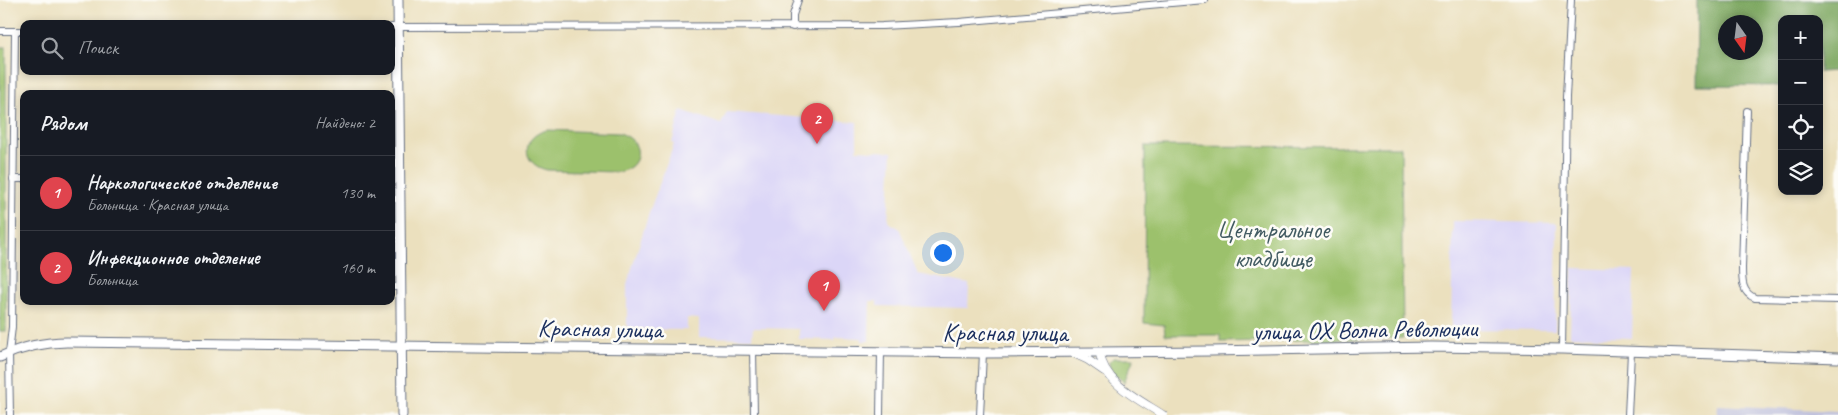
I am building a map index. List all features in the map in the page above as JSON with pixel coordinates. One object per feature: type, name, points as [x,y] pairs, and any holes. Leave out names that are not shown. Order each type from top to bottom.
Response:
[{"type":"main road","points":[[398,0],[395,27],[396,199],[401,287],[402,415]]},
{"type":"main road","name":"Красная улица","points":[[0,357],[28,347],[56,342],[983,353],[1100,352]]},
{"type":"main road","name":"улица ОХ Волна Революции","points":[[1100,352],[1346,348],[1562,349],[1838,358]]},
{"type":"street","points":[[793,27],[793,15],[798,0]]},
{"type":"street","points":[[395,27],[793,27],[936,24],[1206,0]]},
{"type":"street","points":[[1562,349],[1566,97],[1571,0]]},
{"type":"street","points":[[0,31],[20,31]]},
{"type":"street","points":[[10,415],[15,31]]},
{"type":"street","points":[[1747,111],[1742,268],[1745,291],[1755,298],[1838,300]]},
{"type":"street","points":[[13,179],[20,179]]},
{"type":"street","points":[[395,287],[401,287]]},
{"type":"street","points":[[753,350],[754,415]]},
{"type":"street","points":[[880,415],[882,352]]},
{"type":"street","points":[[1071,352],[1088,360],[1112,379]]},
{"type":"street","name":"Красная улица","points":[[1100,352],[1104,368],[1112,379],[1163,415]]},
{"type":"street","points":[[1628,415],[1631,352]]},
{"type":"street","points":[[980,415],[983,353]]},
{"type":"shaded area","points":[[681,110],[721,124],[727,112],[857,122],[857,150],[892,152],[888,222],[899,228],[918,274],[969,284],[968,308],[877,306],[877,301],[870,301],[869,341],[862,341],[862,338],[836,337],[835,340],[799,339],[799,329],[753,328],[752,338],[699,337],[699,319],[687,318],[687,330],[627,329],[627,284],[650,210],[674,144],[672,143]]},
{"type":"shaded area","points":[[1453,221],[1557,223],[1555,330],[1451,329]]},
{"type":"shaded area","points":[[1572,268],[1634,270],[1632,338],[1570,336]]},
{"type":"shaded area","points":[[1718,405],[1838,411],[1838,415],[1717,415]]},
{"type":"green space","points":[[1697,0],[1838,0],[1838,71],[1823,72],[1823,15],[1778,15],[1778,86],[1696,85]]},
{"type":"green space","points":[[0,47],[6,47],[6,331],[0,331]]},
{"type":"green space","points":[[548,130],[619,133],[633,142],[637,148],[636,160],[626,170],[617,172],[547,170],[538,167],[528,156],[527,150],[533,138],[539,133]]},
{"type":"green space","name":"Центральное кладбище","points":[[1145,146],[1401,147],[1403,338],[1220,342],[1220,335],[1165,335],[1164,325],[1144,323]]},
{"type":"green space","points":[[1113,358],[1134,358],[1124,382],[1110,368],[1109,362]]},
{"type":"place","name":"Инфекционное отделение","points":[[817,144]]},
{"type":"place","name":"Наркологическое отделение","points":[[824,311]]}]
